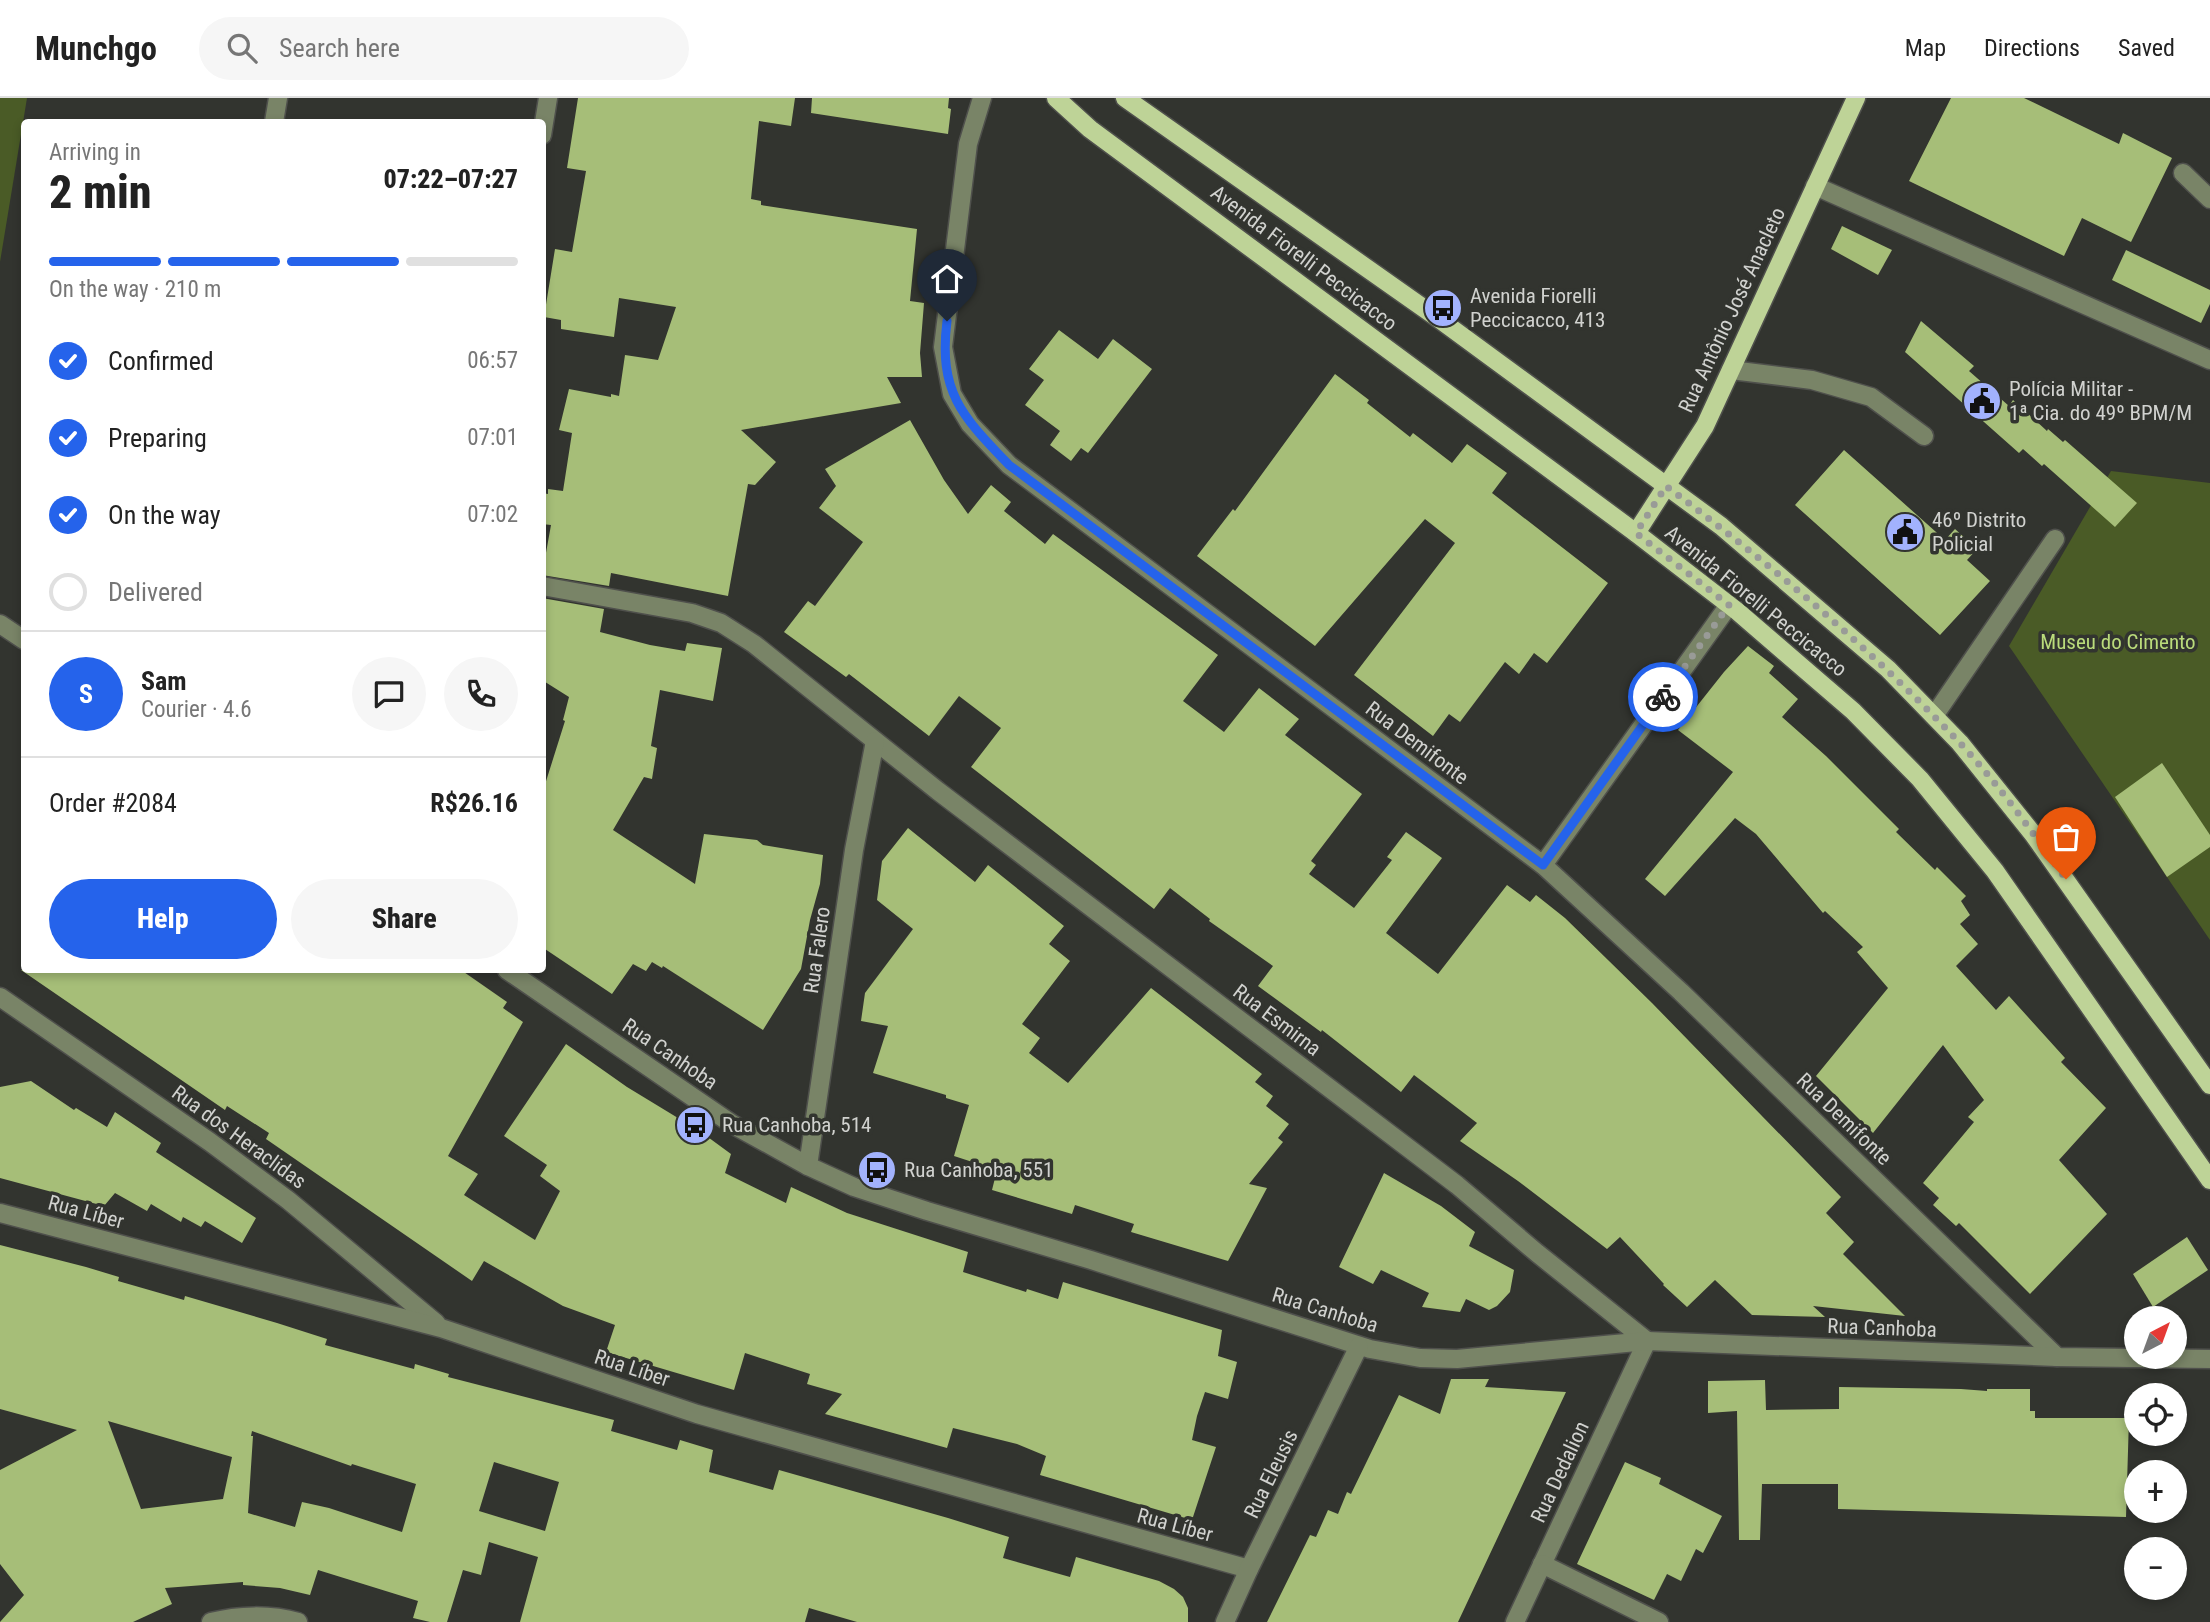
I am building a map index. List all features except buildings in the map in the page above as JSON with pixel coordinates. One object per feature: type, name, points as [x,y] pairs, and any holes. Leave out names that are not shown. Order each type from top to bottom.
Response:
[{"type":"main road","name":"Avenida Fiorelli Peccicacco","points":[[1056,98],[1090,129],[1636,533],[1729,605],[1853,711],[1920,779],[1995,871],[2210,1180]]},
{"type":"main road","name":"Avenida Fiorelli Peccicacco","points":[[1125,98],[1439,319],[1721,526],[1888,669],[1960,743],[2034,834],[2210,1085]]},
{"type":"main road","name":"Rua Antônio José Anacleto","points":[[1636,533],[1705,426],[1856,98]]},
{"type":"street","points":[[274,119],[278,98]]},
{"type":"street","points":[[545,119],[548,98]]},
{"type":"street","name":"Rua Demifonte","points":[[982,98],[968,144],[943,346],[952,394],[970,424],[1009,465],[1543,865],[1681,992],[2057,1357]]},
{"type":"street","points":[[2183,173],[2210,200]]},
{"type":"street","points":[[1815,186],[2210,360]]},
{"type":"street","points":[[1731,370],[1812,380],[1871,397],[1924,436]]},
{"type":"street","points":[[1934,716],[2055,539]]},
{"type":"street","name":"Rua Esmirna","points":[[546,587],[692,612],[721,623],[754,645],[875,741],[1457,1185],[1647,1341]]},
{"type":"street","points":[[1543,865],[1729,605]]},
{"type":"street","points":[[0,624],[21,638]]},
{"type":"street","name":"Rua Falero","points":[[808,1166],[855,850],[875,741]]},
{"type":"street","name":"Rua Canhoba","points":[[511,973],[732,1124],[808,1166],[855,1187],[1359,1346],[1420,1358],[1457,1359],[1647,1341],[2057,1357],[2210,1359]]},
{"type":"street","name":"Rua dos Heraclidas","points":[[0,997],[210,1142],[288,1200],[442,1328]]},
{"type":"street","name":"Rua Líber","points":[[0,1213],[442,1328],[697,1414],[1249,1569]]},
{"type":"street","name":"Rua Dedalion","points":[[1515,1622],[1647,1341]]},
{"type":"street","name":"Rua Eleusis","points":[[1225,1622],[1359,1346]]},
{"type":"street","points":[[1542,1564],[1659,1622]]},
{"type":"street","points":[[211,1622],[228,1618],[282,1617],[298,1622]]},
{"type":"green space","points":[[0,98],[27,98],[24,119],[21,119],[21,134],[0,262]]},
{"type":"green space","name":"Museu do Cimento","points":[[2111,471],[2210,483],[2210,940],[2009,646]]},
{"type":"way so far","points":[[1663,697],[1729,605],[1636,533],[1666,486],[1721,526],[1888,669],[1960,743],[2034,834],[2066,879]]},
{"type":"place","name":"Avenida Fiorelli Peccicacco, 413","points":[[1443,308]]},
{"type":"place","name":"Polícia Militar - 1ª Cia. do 49º BPM/M","points":[[1982,401]]},
{"type":"place","name":"46º Distrito Policial","points":[[1905,532]]},
{"type":"place","name":"Rua Canhoba, 514","points":[[695,1125]]},
{"type":"place","name":"Rua Canhoba, 551","points":[[877,1170]]},
{"type":"route","points":[[947,321],[943,346],[952,394],[970,424],[1009,465],[1543,865],[1663,697]]}]
